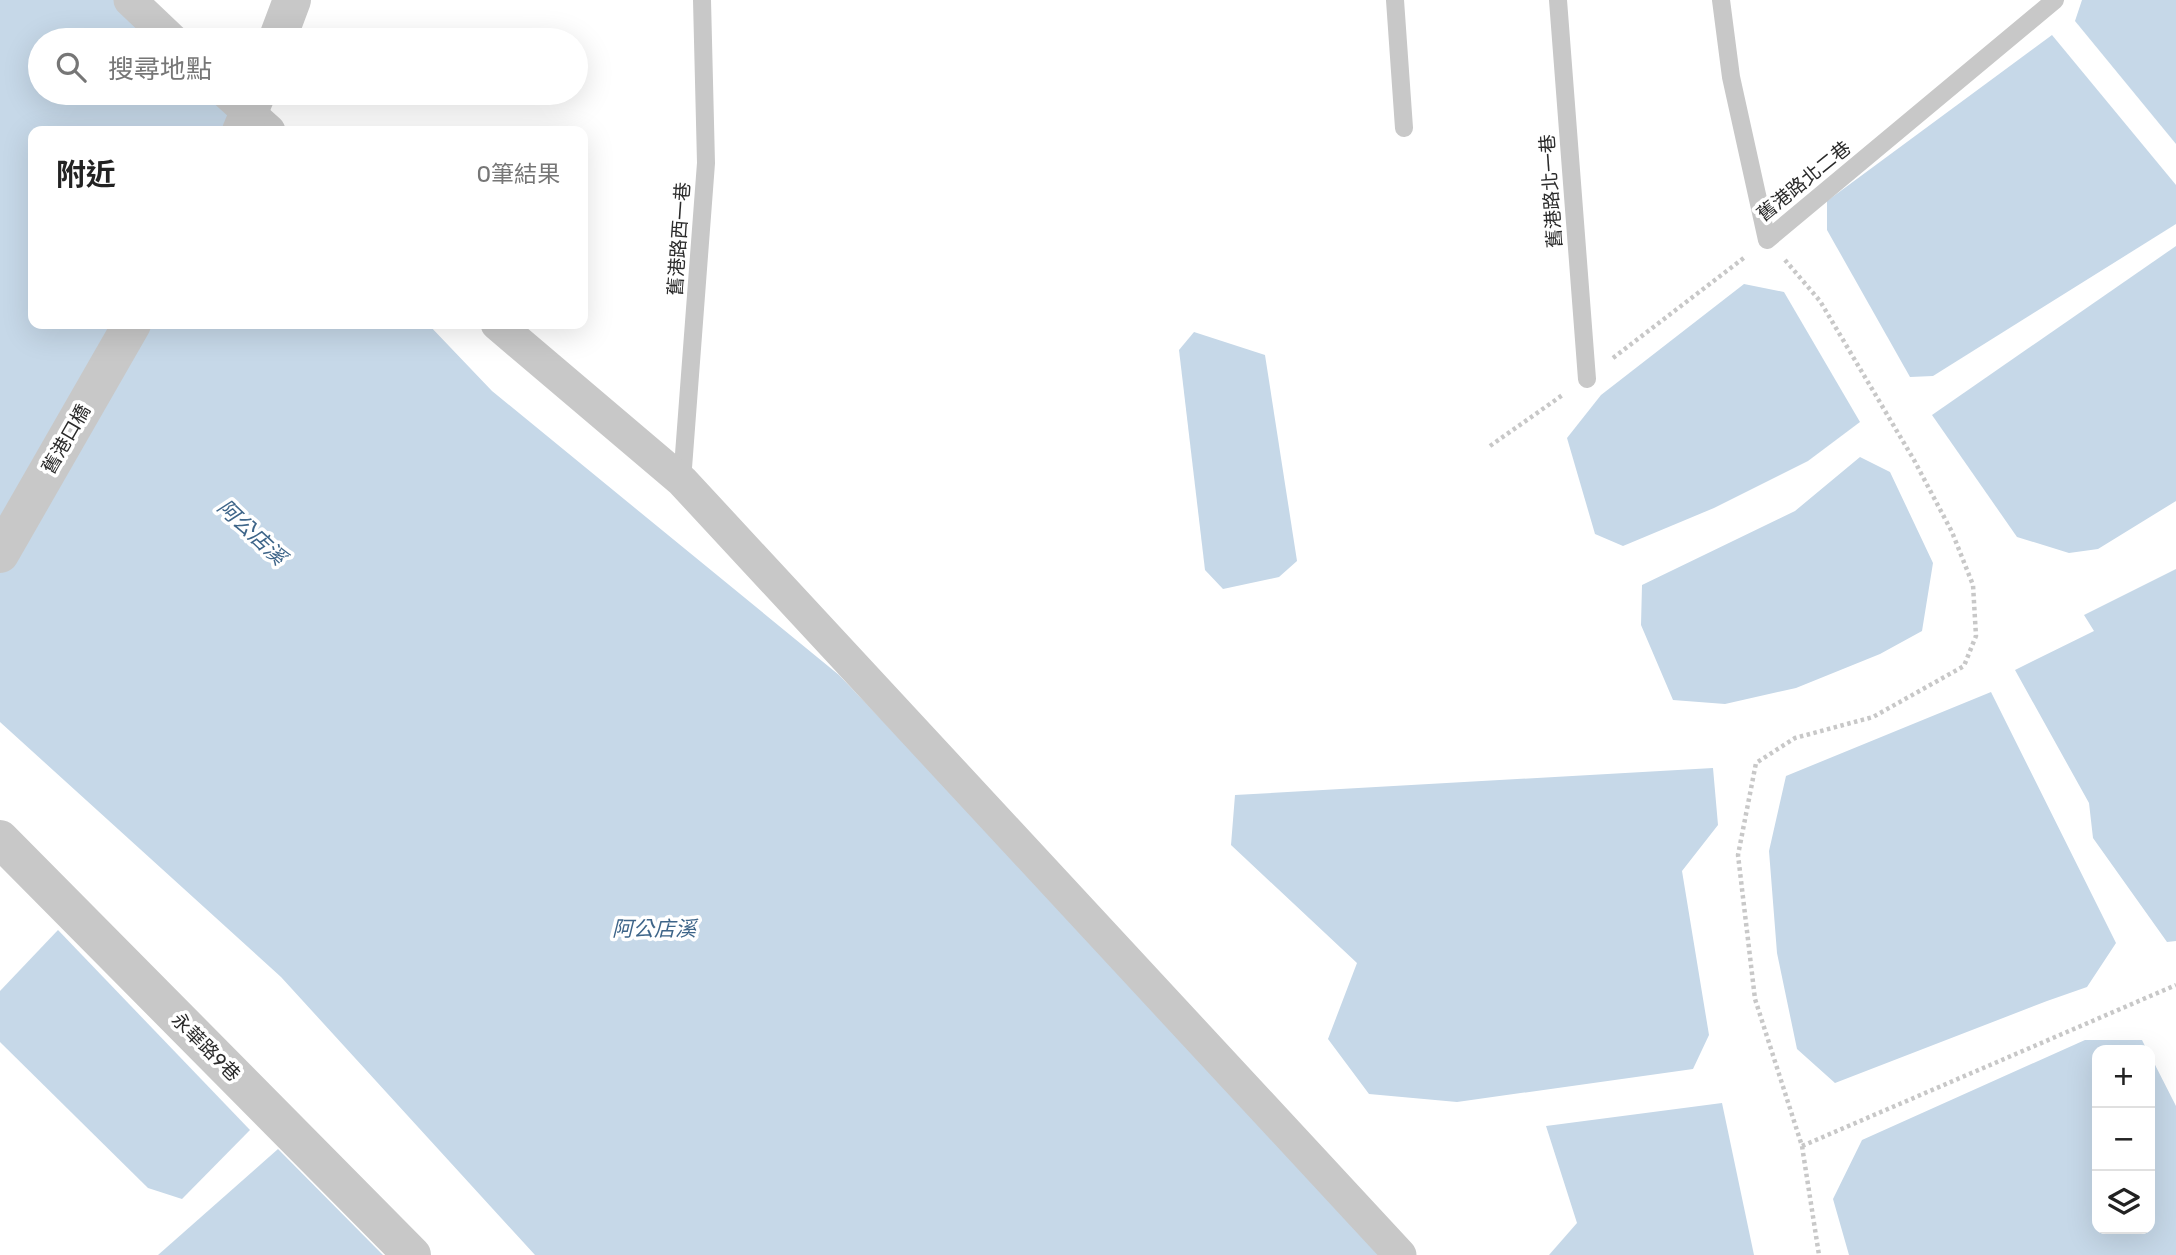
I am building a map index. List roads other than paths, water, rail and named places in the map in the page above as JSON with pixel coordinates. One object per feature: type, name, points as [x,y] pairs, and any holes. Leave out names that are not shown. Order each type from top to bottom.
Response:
[{"type":"street","points":[[130,0],[159,28]]},
{"type":"street","points":[[282,28],[292,0]]},
{"type":"street","name":"舊港口橋","points":[[0,554],[129,329]]},
{"type":"street","points":[[503,329],[682,481],[1400,1255]]},
{"type":"street","name":"永華路9巷","points":[[0,839],[412,1255]]},
{"type":"lane","name":"舊港路西一巷","points":[[682,481],[706,163],[702,0]]},
{"type":"lane","points":[[1395,0],[1404,128]]},
{"type":"lane","name":"舊港路北一巷","points":[[1558,0],[1587,379]]},
{"type":"lane","name":"舊港路北二巷","points":[[1721,0],[1731,77],[1767,240],[2055,0]]},
{"type":"water","name":"阿公店溪","points":[[0,0],[116,0],[145,28],[28,28],[28,105],[221,105],[241,126],[28,126],[28,329],[433,329],[492,391],[839,675],[1158,1010],[1403,1255],[535,1255],[281,977],[0,722]]},
{"type":"water","points":[[2082,0],[2176,0],[2176,144],[2075,21]]},
{"type":"water","points":[[2052,35],[2176,185],[2176,224],[1933,376],[1910,377],[1827,230],[1827,201]]},
{"type":"water","points":[[2176,246],[2176,501],[2098,549],[2069,553],[2017,537],[1932,415]]},
{"type":"water","points":[[1744,284],[1784,292],[1860,422],[1808,461],[1714,508],[1623,546],[1595,534],[1567,438],[1601,395]]},
{"type":"water","points":[[1194,332],[1265,355],[1297,561],[1279,577],[1223,589],[1205,570],[1179,350]]},
{"type":"water","points":[[1860,457],[1890,472],[1933,563],[1922,631],[1880,654],[1796,688],[1725,704],[1673,700],[1641,625],[1642,585],[1795,511]]},
{"type":"water","points":[[2176,569],[2176,941],[2167,942],[2093,838],[2089,803],[2015,670],[2094,631],[2084,615]]},
{"type":"water","points":[[1991,692],[2116,943],[2087,987],[1835,1083],[1797,1049],[1777,953],[1769,851],[1786,776]]},
{"type":"water","points":[[1713,768],[1718,825],[1682,871],[1709,1035],[1693,1069],[1457,1102],[1369,1094],[1328,1039],[1357,963],[1231,845],[1235,795]]},
{"type":"water","points":[[58,930],[250,1130],[182,1199],[148,1188],[0,1042],[0,991]]},
{"type":"water","points":[[2085,1040],[2142,1040],[2144,1045],[2092,1045],[2092,1234],[2155,1234],[2155,1065],[2176,1106],[2176,1255],[1849,1255],[1833,1199],[1862,1140]]},
{"type":"water","points":[[1722,1103],[1754,1255],[1549,1255],[1577,1223],[1546,1126]]},
{"type":"water","points":[[278,1149],[383,1255],[158,1255]]}]
